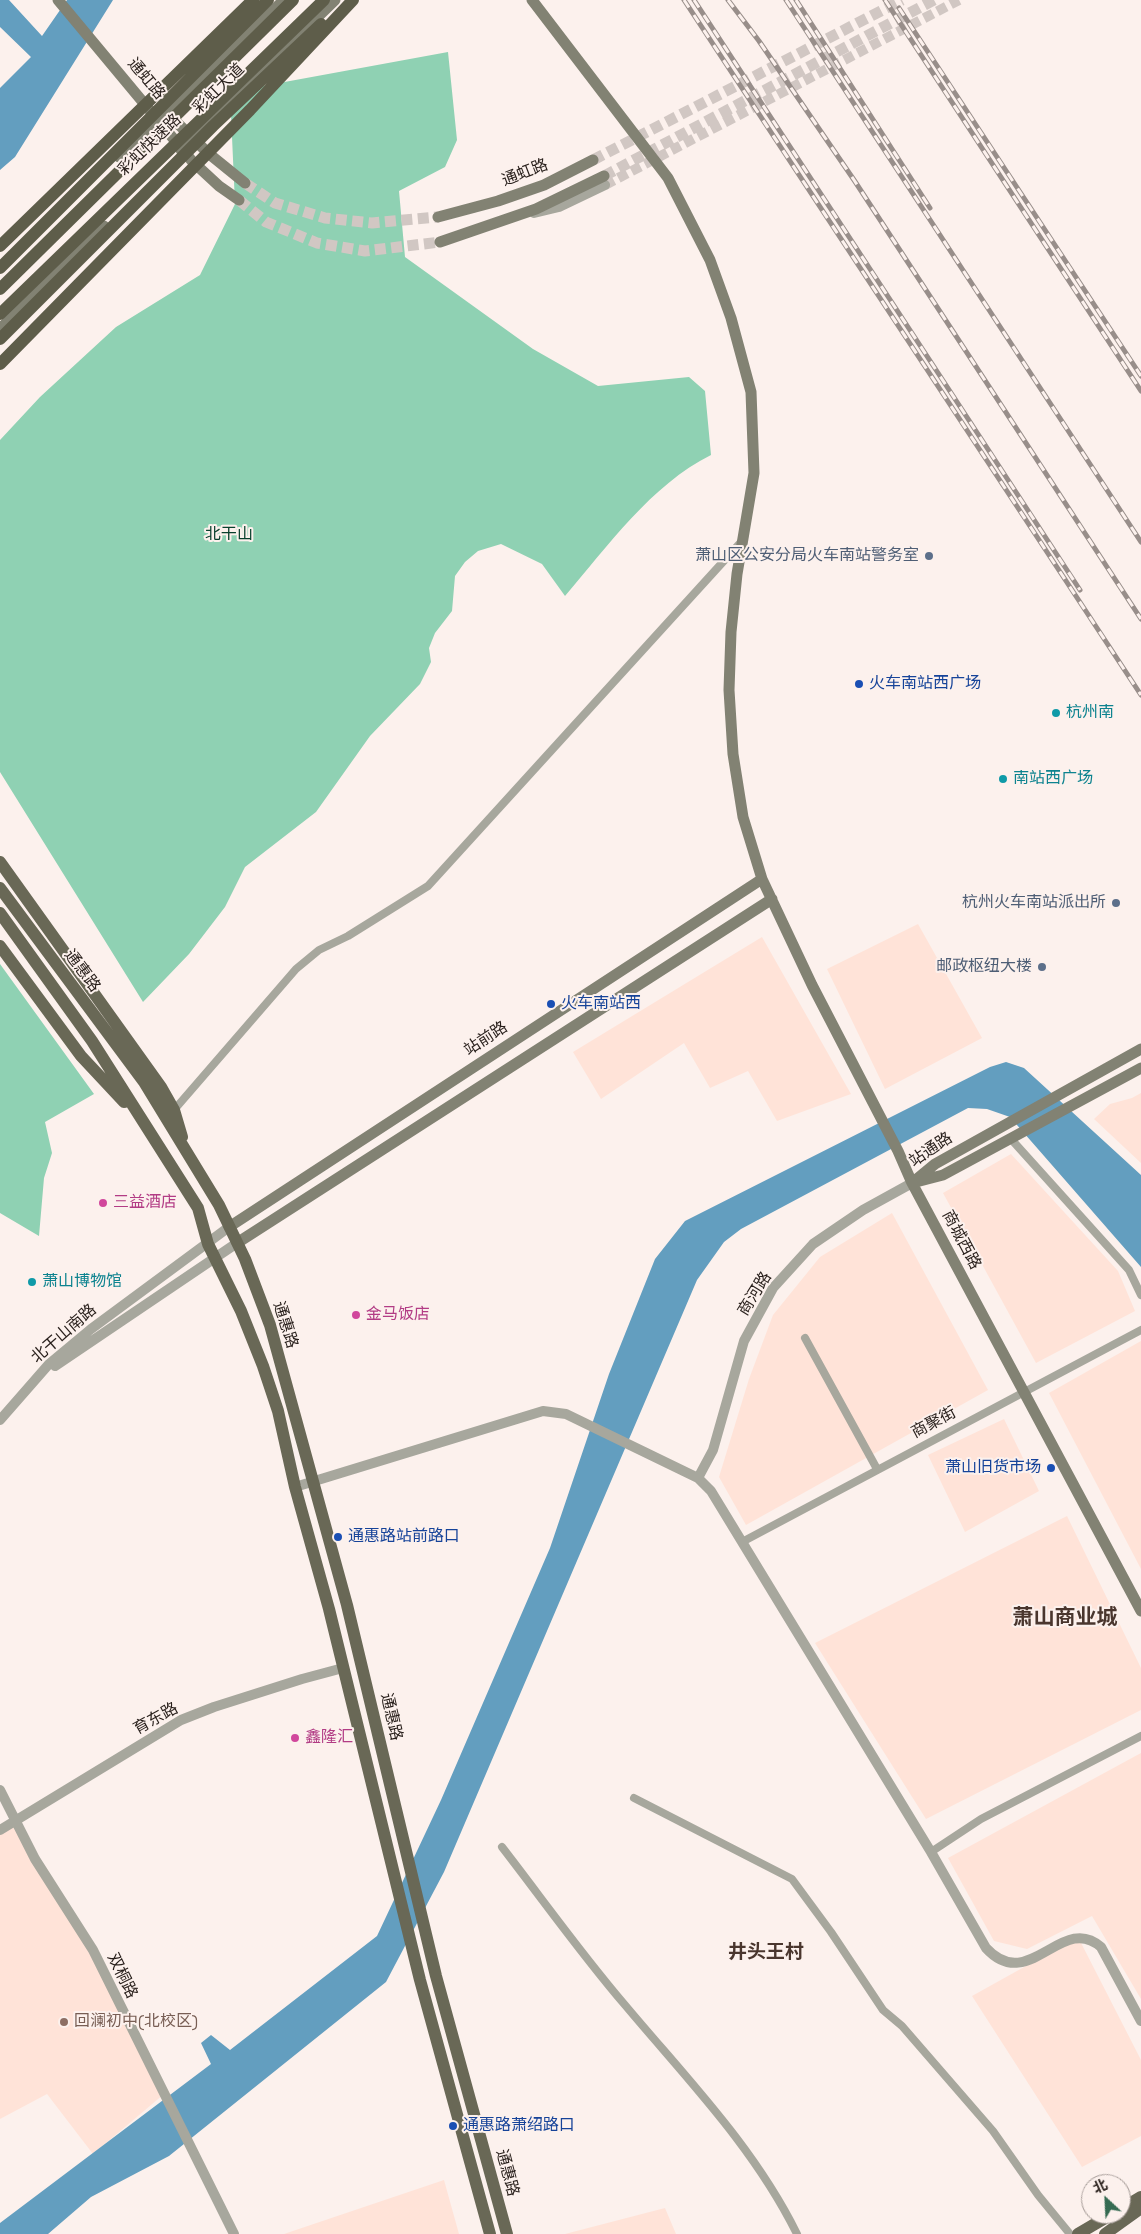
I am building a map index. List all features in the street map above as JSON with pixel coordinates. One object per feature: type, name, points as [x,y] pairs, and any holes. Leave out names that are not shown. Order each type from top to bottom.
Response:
[{"type":"highway","points":[[0,246],[253,0]]},
{"type":"highway","points":[[0,268],[268,0]]},
{"type":"highway","name":"彩虹快速路","points":[[0,289],[294,0]]},
{"type":"highway","name":"彩虹快速路","points":[[0,314],[324,0]]},
{"type":"highway","points":[[0,339],[213,126],[347,0]]},
{"type":"highway","points":[[0,364],[250,110],[353,0]]},
{"type":"main road","name":"通虹路","points":[[58,0],[162,116],[183,149],[219,186],[239,200]]},
{"type":"main road","name":"彩虹大道","points":[[0,273],[284,0]]},
{"type":"main road","name":"彩虹大道","points":[[0,329],[192,138],[335,0]]},
{"type":"main road","name":"商城西路","points":[[532,0],[668,178],[710,260],[731,318],[751,392],[754,473],[731,632],[729,690],[733,754],[743,818],[762,879],[812,985],[881,1117],[912,1183],[1141,1611]]},
{"type":"main road","name":"通虹路","points":[[162,116],[192,138],[245,183]]},
{"type":"main road","name":"通虹路","points":[[438,217],[498,201],[544,185],[593,160]]},
{"type":"main road","points":[[440,242],[497,224],[604,180]]},
{"type":"main road","points":[[0,862],[112,1017],[174,1110],[187,1154]]},
{"type":"main road","name":"站前路","points":[[229,1227],[762,879]]},
{"type":"main road","name":"通惠路","points":[[0,888],[144,1082],[219,1206],[237,1243],[270,1325],[347,1605],[436,1976],[507,2234]]},
{"type":"main road","points":[[237,1243],[772,899]]},
{"type":"main road","name":"通惠路","points":[[0,913],[92,1041],[170,1161],[198,1208],[208,1244],[241,1311],[263,1366],[278,1410],[420,1980],[490,2234]]},
{"type":"main road","points":[[0,946],[81,1056],[119,1096],[170,1161]]},
{"type":"main road","name":"站通路","points":[[912,1183],[934,1164],[1061,1096],[1141,1049]]},
{"type":"main road","name":"站通路","points":[[912,1183],[943,1175],[1141,1068]]},
{"type":"main road","points":[[1104,2234],[1141,2208]]},
{"type":"main road","points":[[1078,2234],[1095,2224]]},
{"type":"street","points":[[174,1110],[296,969],[320,950],[348,936],[428,886],[743,540]]},
{"type":"street","points":[[1011,1139],[1129,1270],[1141,1295]]},
{"type":"street","name":"商河路","points":[[698,1478],[712,1450],[744,1341],[773,1288],[813,1244],[863,1210],[912,1183]]},
{"type":"street","name":"北干山南路","points":[[0,1420],[49,1364],[91,1329],[229,1227]]},
{"type":"street","points":[[34,1381],[90,1341],[216,1259],[237,1243]]},
{"type":"street","name":"商聚街","points":[[742,1542],[1141,1330]]},
{"type":"street","points":[[806,1338],[877,1469]]},
{"type":"street","points":[[296,1487],[543,1410],[566,1414],[698,1478],[711,1491],[931,1852],[986,1948],[994,1957],[1004,1963],[1016,1964],[1027,1962],[1078,1937],[1095,1941],[1101,1947],[1141,2021]]},
{"type":"street","name":"育东路","points":[[0,1830],[181,1720],[302,1678],[343,1668]]},
{"type":"street","points":[[931,1852],[981,1819],[1141,1736]]},
{"type":"street","name":"双桐路","points":[[0,1790],[35,1859],[92,1950],[234,2234]]},
{"type":"street","points":[[634,1798],[792,1879],[831,1932],[883,2010],[902,2026],[993,2131],[1038,2195],[1070,2234]]},
{"type":"street","points":[[502,1847],[624,2004],[728,2124],[783,2205],[797,2234]]},
{"type":"shaded area","points":[[918,924],[982,1038],[885,1089],[827,969]]},
{"type":"shaded area","points":[[762,937],[851,1094],[777,1121],[748,1071],[710,1088],[684,1043],[601,1099],[573,1052]]},
{"type":"shaded area","points":[[1141,1093],[1141,1163],[1094,1119],[1110,1104],[1132,1098]]},
{"type":"shaded area","points":[[1011,1154],[1118,1271],[1135,1311],[1036,1363],[943,1193]]},
{"type":"shaded area","points":[[892,1213],[988,1390],[746,1525],[719,1477],[749,1379],[773,1315],[820,1257]]},
{"type":"shaded area","points":[[1141,1341],[1141,1569],[1049,1393]]},
{"type":"shaded area","points":[[1004,1419],[1039,1491],[965,1532],[928,1455]]},
{"type":"shaded area","points":[[1067,1516],[1141,1668],[1141,1710],[926,1819],[815,1643]]},
{"type":"shaded area","points":[[1141,1753],[1141,1999],[1092,1916],[1027,1949],[994,1941],[948,1858]]},
{"type":"shaded area","name":"回澜初中(北校区)","points":[[16,1821],[93,1950],[164,2094],[93,2154],[47,2094],[0,2119],[0,1830]]},
{"type":"shaded area","points":[[1078,1937],[1141,2060],[1141,2136],[1082,2167],[972,1996]]},
{"type":"shaded area","points":[[444,2180],[459,2234],[284,2234]]},
{"type":"shaded area","points":[[665,2208],[676,2234],[565,2234]]},
{"type":"green space","name":"北干山","points":[[448,52],[457,140],[445,167],[399,191],[405,257],[533,349],[598,386],[689,377],[705,391],[711,455],[689,468],[650,500],[614,537],[565,596],[542,564],[501,544],[478,551],[465,562],[455,576],[452,611],[435,633],[429,648],[431,662],[420,684],[370,736],[316,812],[245,867],[225,907],[189,954],[143,1002],[0,772],[0,440],[40,397],[116,327],[200,275],[235,204],[230,92]]},
{"type":"green space","points":[[0,964],[94,1094],[45,1122],[52,1153],[44,1178],[39,1236],[0,1213]]},
{"type":"water","points":[[0,0],[9,0],[42,36],[67,0],[113,0],[15,157],[0,170],[0,88],[31,57],[0,27]]},
{"type":"water","points":[[1006,1062],[1024,1068],[1141,1175],[1141,1267],[1010,1117],[987,1109],[968,1108],[741,1229],[724,1242],[697,1280],[444,1872],[386,1982],[169,2156],[91,2197],[48,2234],[0,2234],[0,2223],[211,2064],[201,2043],[211,2035],[230,2050],[377,1936],[441,1800],[550,1548],[609,1374],[655,1259],[685,1221],[990,1067]]},
{"type":"tunnel","points":[[593,160],[902,0]]},
{"type":"tunnel","points":[[604,176],[934,0]]},
{"type":"tunnel","points":[[605,185],[959,0]]},
{"type":"tunnel","points":[[245,183],[275,203],[325,218],[372,223],[438,217]]},
{"type":"tunnel","points":[[239,200],[266,222],[317,243],[365,251],[440,242]]},
{"type":"railway","points":[[684,0],[1141,695]]},
{"type":"railway","points":[[694,0],[1080,590]]},
{"type":"railway","points":[[728,0],[759,41],[854,180],[1141,619]]},
{"type":"railway","points":[[786,0],[1141,542]]},
{"type":"railway","points":[[796,0],[930,208]]},
{"type":"railway","points":[[885,0],[1141,391]]},
{"type":"railway","points":[[899,8],[1141,376]]},
{"type":"place","name":"萧山区公安分局火车南站警务室","points":[[929,556]]},
{"type":"place","name":"火车南站西广场","points":[[859,684]]},
{"type":"place","name":"杭州南","points":[[1056,713]]},
{"type":"place","name":"南站西广场","points":[[1003,779]]},
{"type":"place","name":"杭州火车南站派出所","points":[[1116,903]]},
{"type":"place","name":"邮政枢纽大楼","points":[[1042,967]]},
{"type":"place","name":"火车南站西","points":[[551,1004]]},
{"type":"place","name":"三益酒店","points":[[103,1203]]},
{"type":"place","name":"萧山博物馆","points":[[32,1282]]},
{"type":"place","name":"金马饭店","points":[[356,1315]]},
{"type":"place","name":"萧山旧货市场","points":[[1051,1468]]},
{"type":"place","name":"通惠路站前路口","points":[[338,1537]]},
{"type":"place","name":"鑫隆汇","points":[[295,1738]]},
{"type":"place","name":"回澜初中(北校区)","points":[[64,2022]]},
{"type":"place","name":"通惠路萧绍路口","points":[[453,2126]]},
{"type":"district","name":"萧山商业城","points":[[1065,1618]]},
{"type":"district","name":"井头王村","points":[[766,1953]]}]
